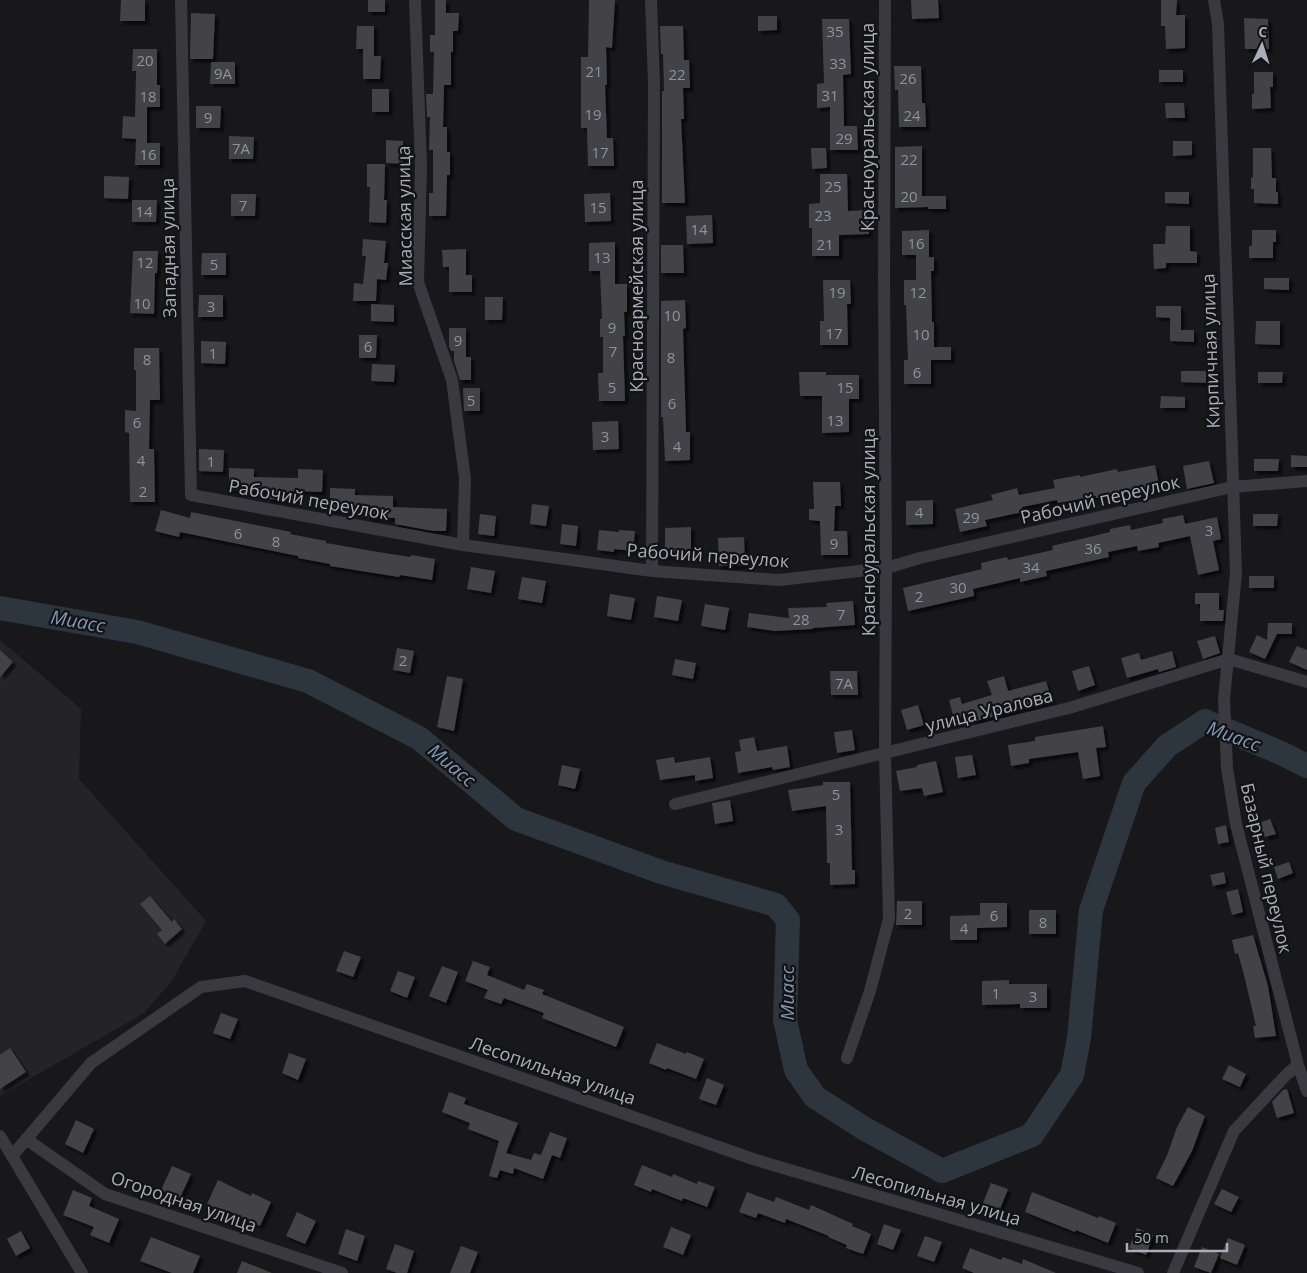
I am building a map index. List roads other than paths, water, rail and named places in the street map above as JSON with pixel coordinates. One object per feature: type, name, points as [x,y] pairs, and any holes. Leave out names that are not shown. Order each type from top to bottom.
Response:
[{"type":"street","name":"Западная улица","points":[[181,0],[192,495]]},
{"type":"street","name":"Миасская улица","points":[[415,0],[421,167],[418,282],[452,380],[465,479],[463,545]]},
{"type":"street","name":"Красноармейская улица","points":[[651,0],[654,82],[652,571]]},
{"type":"street","name":"Красноуральская улица","points":[[847,1058],[870,991],[889,919],[885,754],[885,0]]},
{"type":"street","name":"Кирпичная улица","points":[[1214,0],[1218,34],[1236,573],[1224,700]]},
{"type":"street","name":"Рабочий переулок","points":[[192,495],[463,545],[652,571],[779,580],[886,568],[920,558],[1232,487],[1307,481]]},
{"type":"street","points":[[1229,659],[1307,682]]},
{"type":"street","name":"улица Уралова","points":[[675,804],[1069,708],[1229,659]]},
{"type":"street","name":"Базарный переулок","points":[[1224,700],[1227,768],[1236,824],[1298,1064],[1307,1091]]},
{"type":"street","name":"Лесопильная улица","points":[[12,1156],[91,1063],[201,987],[245,981],[753,1159],[1138,1273]]},
{"type":"street","points":[[1173,1273],[1234,1131],[1298,1064]]},
{"type":"street","points":[[0,1136],[82,1273]]},
{"type":"street","name":"Огородная улица","points":[[26,1139],[106,1194],[342,1273]]},
{"type":"waterway","name":"Миасс","points":[[0,608],[137,632],[308,681],[419,738],[516,819],[661,872],[776,905],[788,920],[785,1020],[796,1070],[815,1097],[865,1129],[942,1171],[1032,1135],[1072,1075],[1079,1038],[1091,910],[1134,783],[1167,746],[1205,721],[1307,766]]}]
